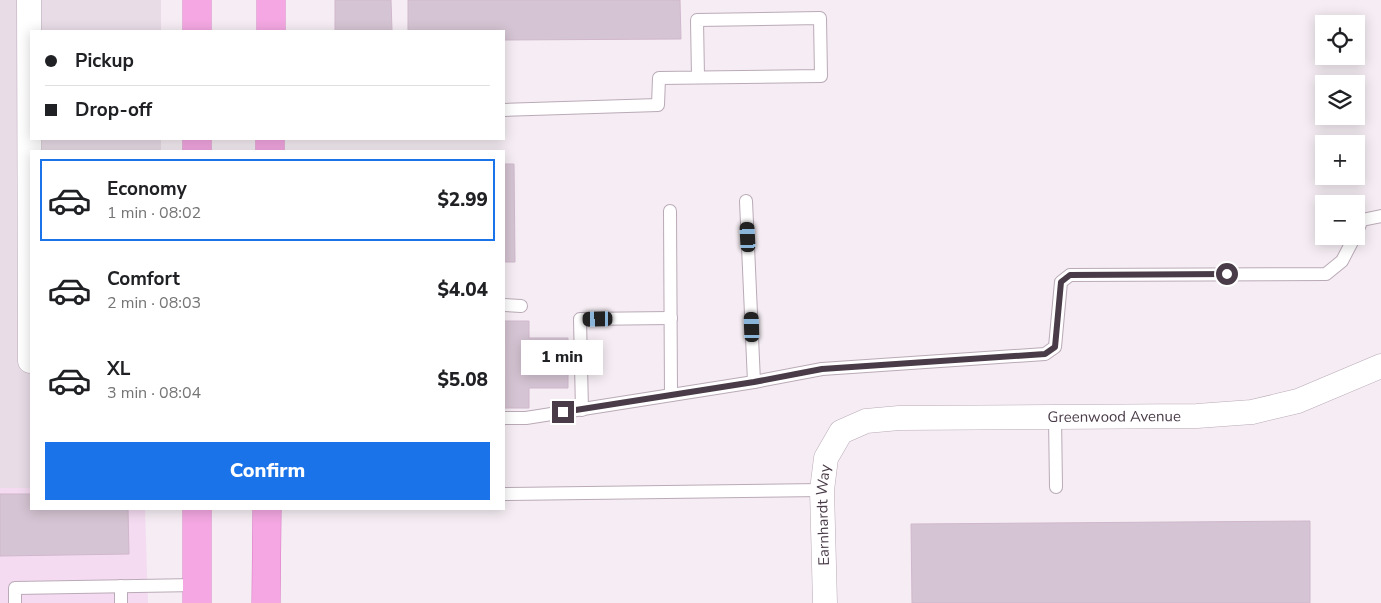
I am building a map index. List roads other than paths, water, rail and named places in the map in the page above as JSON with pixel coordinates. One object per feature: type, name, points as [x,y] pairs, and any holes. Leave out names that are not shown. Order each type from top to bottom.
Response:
[{"type":"main road","points":[[197,0],[197,30]]},
{"type":"main road","points":[[270,30],[271,0]]},
{"type":"main road","points":[[197,510],[197,594]]},
{"type":"main road","points":[[266,603],[267,510]]},
{"type":"street","points":[[29,0],[30,361]]},
{"type":"street","name":"Greenwood Avenue","points":[[841,432],[866,421],[899,418],[1197,416],[1252,412],[1298,401],[1381,366]]},
{"type":"street","name":"Earnhardt Way","points":[[825,603],[822,490],[826,458],[841,432]]},
{"type":"lane","points":[[505,110],[658,105],[658,78],[822,76],[820,18],[697,20],[698,77]]},
{"type":"lane","points":[[746,201],[754,382]]},
{"type":"lane","points":[[670,211],[671,395]]},
{"type":"lane","points":[[1365,219],[1381,216]]},
{"type":"lane","points":[[505,418],[526,418],[582,410],[822,369],[1045,354],[1055,347],[1061,282],[1070,275],[1326,274],[1342,261],[1350,245]]},
{"type":"lane","points":[[505,305],[520,306]]},
{"type":"lane","points":[[582,410],[580,319],[671,318]]},
{"type":"lane","points":[[1055,417],[1056,487]]},
{"type":"lane","points":[[505,494],[822,490]]},
{"type":"lane","points":[[121,586],[121,603]]},
{"type":"lane","points":[[15,603],[15,588],[121,586],[197,594]]}]
